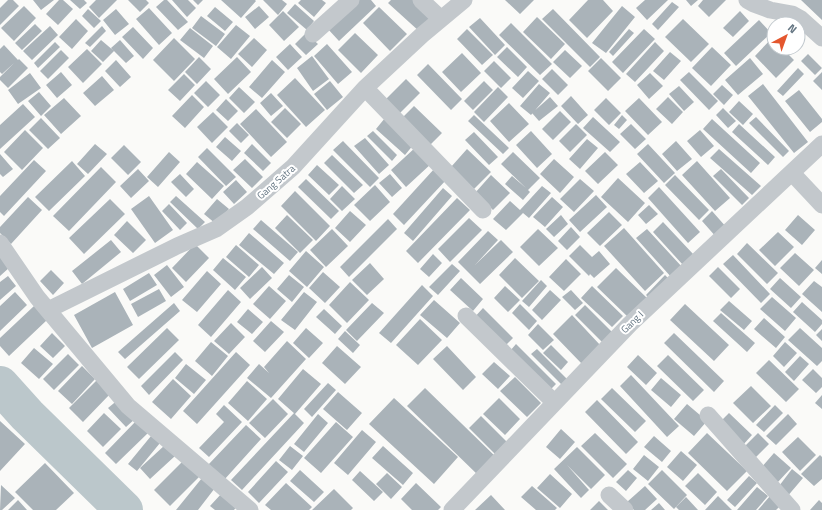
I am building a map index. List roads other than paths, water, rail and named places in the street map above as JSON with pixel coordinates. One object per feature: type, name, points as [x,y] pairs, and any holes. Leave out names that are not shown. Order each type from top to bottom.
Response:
[{"type":"street","points":[[313,34],[351,0]]},
{"type":"street","points":[[422,0],[441,19]]},
{"type":"street","name":"Gang Satra","points":[[48,310],[222,224],[247,207],[293,168],[365,88],[464,0]]},
{"type":"street","points":[[748,0],[770,10],[792,14],[801,19],[822,38]]},
{"type":"street","points":[[365,88],[483,210]]},
{"type":"street","name":"Gang I","points":[[452,510],[630,324],[822,144]]},
{"type":"street","points":[[792,173],[822,205]]},
{"type":"street","points":[[0,243],[48,310],[128,406],[250,510]]},
{"type":"street","points":[[466,316],[554,402]]},
{"type":"street","points":[[708,415],[792,510]]},
{"type":"street","points":[[608,495],[625,510]]},
{"type":"waterway","points":[[0,385],[27,415],[124,510]]}]
